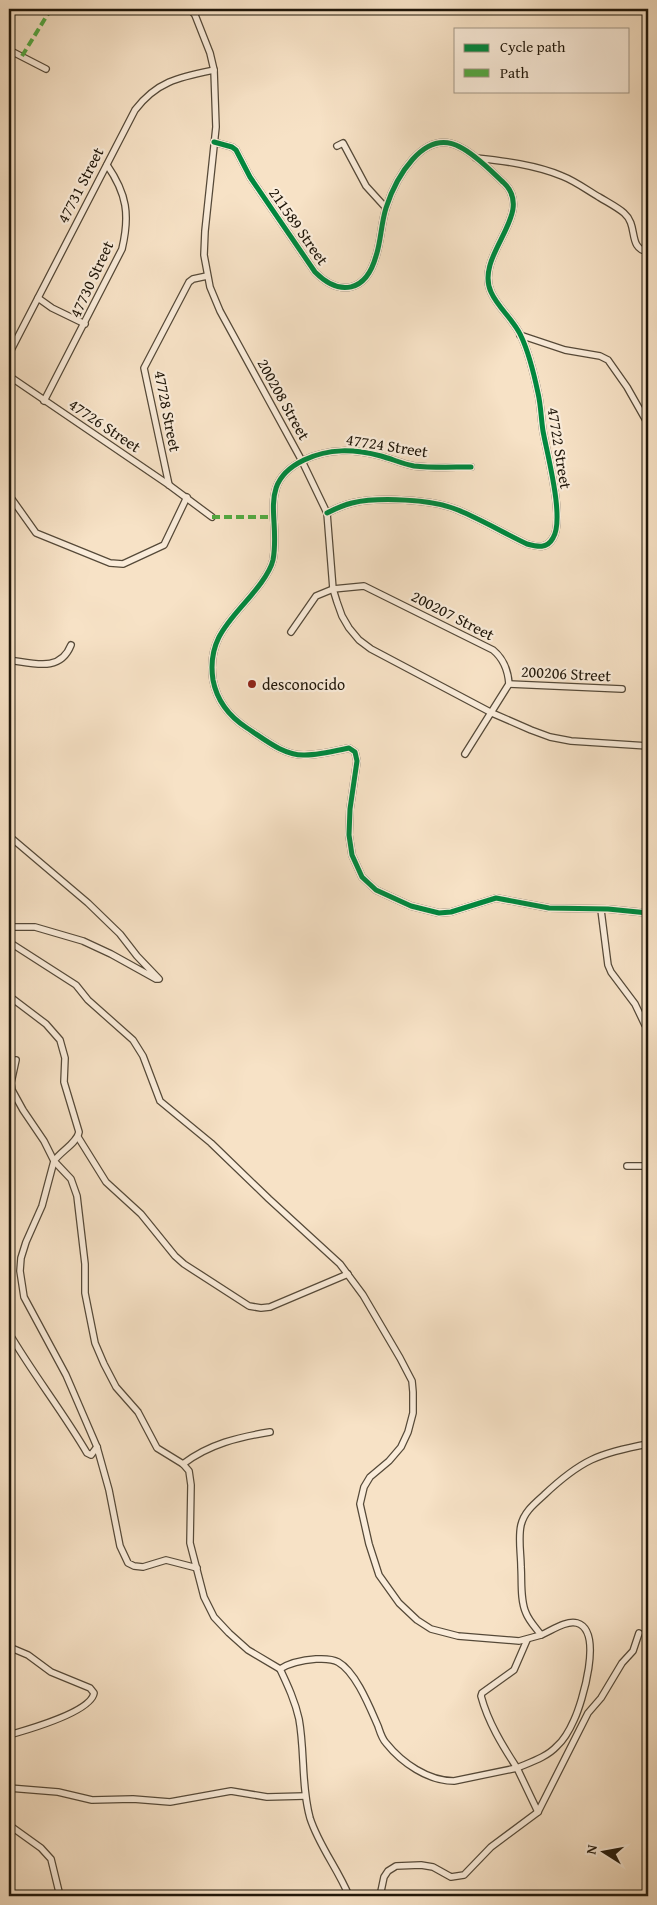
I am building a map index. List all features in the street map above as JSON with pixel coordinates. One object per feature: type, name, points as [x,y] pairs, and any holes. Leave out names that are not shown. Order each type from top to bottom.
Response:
[{"type":"street","name":"200208 Street","points":[[190,9],[196,12],[214,70],[216,128],[205,231],[204,255],[207,276],[220,311],[302,461],[327,513],[333,588],[342,616],[359,640],[371,649],[492,713],[550,737],[572,741],[648,746]]},
{"type":"street","points":[[9,50],[46,69]]},
{"type":"street","name":"47731 Street","points":[[9,354],[127,123],[144,99],[169,81],[214,70]]},
{"type":"street","name":"211589 Street","points":[[214,142],[236,150],[250,177],[315,272],[324,282],[343,289],[352,288],[359,284],[371,268],[378,248],[386,208],[397,182],[415,155],[424,149],[442,144],[450,144],[460,147],[474,156]]},
{"type":"street","points":[[337,146],[343,143],[366,186],[386,208]]},
{"type":"street","points":[[474,156],[524,166],[572,180],[624,213],[633,224],[636,245],[640,250],[648,252]]},
{"type":"street","name":"47722 Street","points":[[327,513],[351,503],[364,501],[433,503],[458,510],[527,544],[537,547],[547,546],[553,540],[556,533],[555,495],[538,394],[520,334],[492,294],[488,279],[490,262],[510,222],[513,204],[506,185],[474,156]]},
{"type":"street","name":"47730 Street","points":[[44,401],[122,249],[127,223],[126,205],[117,179],[107,165]]},
{"type":"street","name":"47728 Street","points":[[169,484],[144,368],[189,282],[207,276]]},
{"type":"street","points":[[38,298],[52,308],[85,324]]},
{"type":"street","points":[[520,334],[566,350],[600,356],[608,360],[627,387],[648,424]]},
{"type":"street","name":"47726 Street","points":[[9,376],[169,484],[212,517]]},
{"type":"street","name":"47724 Street","points":[[470,467],[414,466],[380,456],[344,451],[328,451],[302,461],[286,472],[276,485],[273,497],[275,550],[273,562],[270,570],[247,602],[220,632],[212,655],[211,668],[214,686],[224,708],[245,726],[284,751],[304,755],[349,748],[355,752],[356,761],[349,835],[352,855],[362,877],[376,890],[411,906],[439,913],[451,912],[496,898],[550,908],[601,910]]},
{"type":"street","points":[[9,495],[36,532],[116,564],[123,564],[133,558],[155,551],[164,545],[187,497]]},
{"type":"street","name":"200207 Street","points":[[333,588],[369,587],[493,650],[499,655],[505,666],[509,684]]},
{"type":"street","points":[[291,632],[316,596],[333,588]]},
{"type":"street","points":[[9,660],[52,665],[67,655],[71,645]]},
{"type":"street","points":[[465,754],[509,684]]},
{"type":"street","name":"200206 Street","points":[[509,684],[622,689]]},
{"type":"street","points":[[9,836],[88,903],[120,934],[137,956],[159,979],[83,941],[35,927],[9,927]]},
{"type":"street","points":[[645,1025],[635,1004],[611,972],[608,965],[601,910],[648,913]]},
{"type":"street","points":[[9,942],[76,985],[88,1000],[132,1040],[143,1056],[160,1101],[211,1143],[340,1264],[364,1295],[412,1381],[413,1413],[408,1432],[401,1447],[389,1461],[370,1476],[364,1487],[361,1511],[378,1575],[399,1603],[417,1620],[432,1629],[458,1636],[527,1640],[570,1622],[576,1623],[586,1630],[591,1646],[584,1690],[574,1721],[566,1736],[557,1747],[543,1757],[517,1768],[454,1781],[435,1778],[412,1767],[385,1742],[353,1677],[338,1662],[328,1659],[302,1660],[280,1669]]},
{"type":"street","points":[[9,996],[46,1024],[60,1040],[65,1058],[64,1082],[77,1122],[78,1137],[106,1182],[141,1214],[175,1256],[184,1264],[249,1306],[270,1307],[348,1274]]},
{"type":"street","points":[[16,1060],[11,1083],[12,1090],[44,1141],[54,1161],[71,1179],[76,1196],[85,1264],[86,1299],[96,1343],[104,1364],[116,1387],[138,1412],[157,1448],[183,1464],[189,1471],[190,1542],[204,1597],[214,1617],[229,1634],[248,1650],[280,1669],[295,1702],[299,1720],[305,1796],[311,1819],[349,1896]]},
{"type":"street","points":[[78,1137],[54,1161],[42,1206],[26,1242],[21,1258],[20,1271],[24,1297],[66,1375],[97,1447],[109,1490],[120,1546],[128,1563],[143,1567],[166,1560],[197,1568]]},
{"type":"street","points":[[627,1166],[648,1166]]},
{"type":"street","points":[[9,1332],[23,1356],[54,1399],[87,1454],[91,1455],[97,1447]]},
{"type":"street","points":[[183,1464],[198,1454],[224,1442],[239,1437],[270,1432]]},
{"type":"street","points":[[541,1635],[526,1613],[524,1605],[520,1533],[524,1517],[529,1509],[549,1490],[581,1464],[618,1449],[648,1444]]},
{"type":"street","points":[[380,1896],[384,1877],[388,1871],[396,1866],[421,1864],[433,1867],[451,1876],[464,1875],[470,1871],[491,1847],[538,1812],[588,1713],[601,1698],[622,1663],[633,1651],[639,1633]]},
{"type":"street","points":[[527,1640],[514,1670],[482,1693],[481,1696],[498,1737],[517,1768],[538,1812]]},
{"type":"street","points":[[9,1647],[28,1655],[51,1672],[90,1688],[94,1693],[91,1701],[51,1723],[9,1736]]},
{"type":"street","points":[[9,1788],[58,1792],[92,1800],[132,1799],[170,1802],[231,1791],[267,1797],[305,1796]]},
{"type":"street","points":[[9,1825],[41,1848],[51,1858],[60,1896]]},
{"type":"marked path","points":[[22,56],[51,9]]},
{"type":"marked path","points":[[212,517],[275,517]]},
{"type":"cycle path","points":[[214,142],[236,150],[250,177],[315,272],[324,280],[343,287],[351,287],[359,283],[372,268],[378,250],[384,214],[396,184],[412,160],[423,150],[434,144],[447,143],[460,147],[472,154],[504,183],[512,195],[513,208],[490,264],[488,278],[494,298],[521,336],[533,371],[556,502],[556,529],[551,542],[545,546],[527,544],[458,510],[435,503],[420,501],[363,501],[345,505],[327,513]]},
{"type":"cycle path","points":[[471,467],[414,466],[381,456],[342,451],[313,456],[289,469],[280,480],[275,491],[275,545],[271,566],[261,583],[225,627],[219,638],[214,650],[212,664],[215,688],[221,702],[235,719],[267,742],[282,750],[297,755],[321,754],[349,748],[355,752],[357,761],[350,809],[349,835],[352,855],[362,877],[376,890],[411,906],[439,913],[451,912],[496,898],[549,908],[608,909],[648,913]]},
{"type":"place","name":"desconocido","points":[[252,684]]}]
